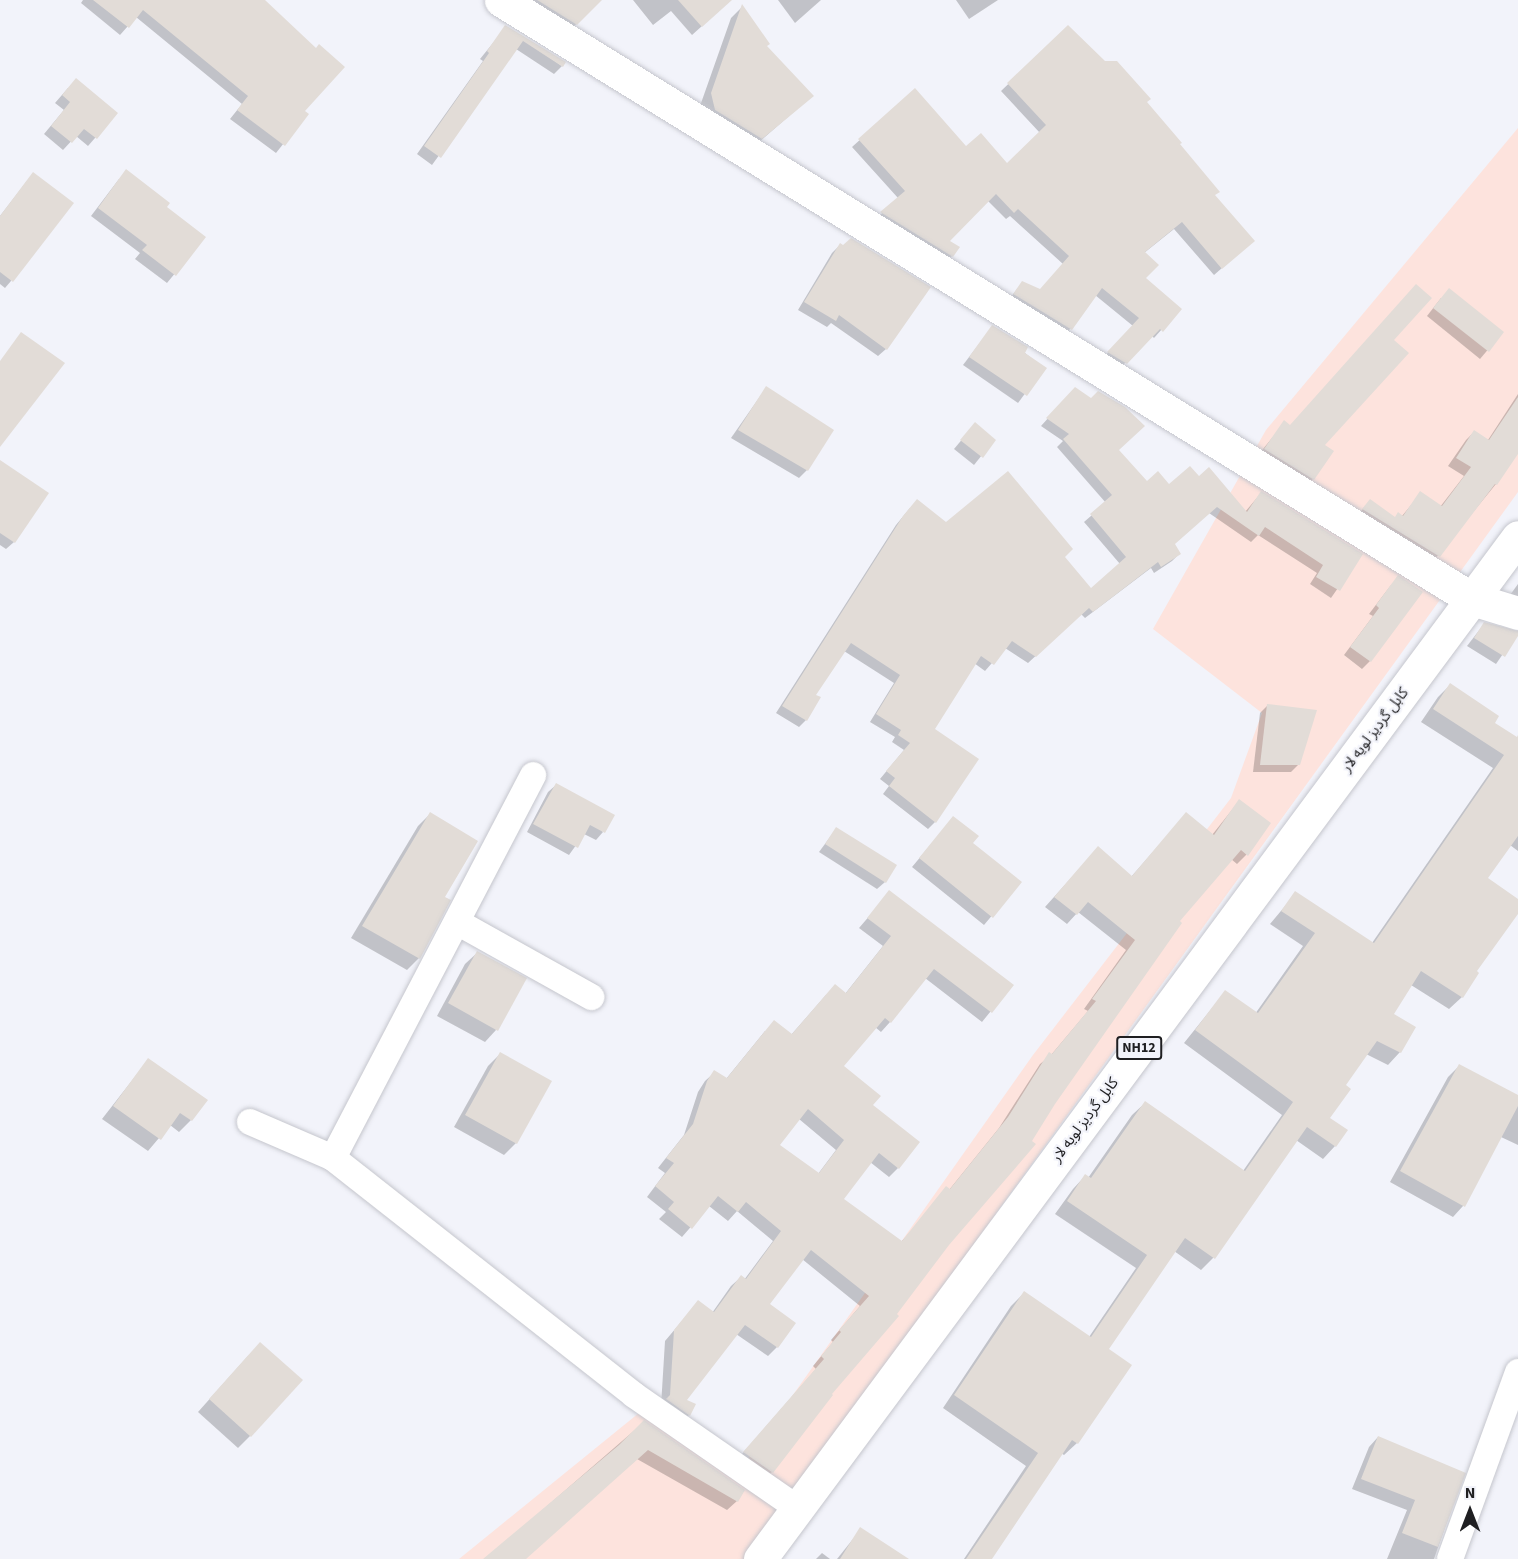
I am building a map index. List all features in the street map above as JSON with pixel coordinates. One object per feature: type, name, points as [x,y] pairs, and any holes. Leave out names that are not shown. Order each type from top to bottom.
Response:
[{"type":"main road","points":[[501,0],[1472,598],[1518,613]]},
{"type":"main road","name":"کابل گردیز لویه لار","points":[[760,1559],[1518,537]]},
{"type":"street","points":[[333,1158],[533,775]]},
{"type":"street","points":[[457,922],[591,997]]},
{"type":"street","points":[[250,1122],[333,1158],[634,1395],[705,1442],[797,1508]]},
{"type":"street","points":[[1450,1559],[1518,1372]]},
{"type":"shaded area","points":[[1518,128],[1518,492],[746,1559],[459,1559],[650,1404],[747,1460],[1033,1055],[1231,798],[1262,713],[1153,629],[1266,430]]},
{"type":"building","points":[[93,0],[265,0],[316,48],[319,44],[345,67],[305,111],[309,114],[285,146],[237,110],[248,96],[143,10],[129,28]]},
{"type":"building","points":[[537,0],[602,0],[577,25]]},
{"type":"building","points":[[678,0],[732,0],[702,27]]},
{"type":"building","points":[[742,4],[770,44],[767,46],[814,96],[762,139],[715,110],[711,93]]},
{"type":"building","points":[[505,25],[566,62],[563,67],[523,41],[441,158],[424,146],[489,53],[487,51]]},
{"type":"building","points":[[1068,25],[1105,61],[1117,61],[1151,99],[1147,102],[1220,192],[1215,195],[1255,241],[1222,269],[1182,222],[1145,252],[1159,265],[1146,278],[1182,309],[1163,332],[1160,329],[1127,364],[1107,352],[1139,318],[1102,288],[1072,330],[1013,294],[1022,281],[1040,289],[1069,256],[1018,209],[1014,213],[996,194],[950,241],[960,247],[953,257],[880,212],[905,191],[858,139],[915,88],[966,146],[981,133],[1007,163],[1046,125],[1007,83]]},
{"type":"building","points":[[76,78],[118,113],[97,139],[84,129],[72,143],[51,126],[70,102],[62,95]]},
{"type":"building","points":[[126,169],[170,203],[167,207],[206,237],[176,276],[142,250],[147,245],[98,208]]},
{"type":"building","points":[[33,172],[74,203],[13,282],[0,272],[0,216]]},
{"type":"building","points":[[851,238],[931,287],[887,350],[839,315],[836,321],[804,302],[840,243],[843,245]]},
{"type":"building","points":[[1416,284],[1432,298],[1394,340],[1409,353],[1325,445],[1334,451],[1314,480],[1264,449],[1284,420],[1290,425]]},
{"type":"building","points":[[1449,288],[1504,332],[1489,352],[1433,308]]},
{"type":"building","points":[[992,325],[1028,347],[1025,353],[1047,368],[1027,396],[969,357]]},
{"type":"building","points":[[21,332],[65,363],[0,447],[0,361]]},
{"type":"building","points":[[766,386],[834,430],[808,471],[738,430]]},
{"type":"building","points":[[1075,387],[1091,398],[1098,391],[1125,407],[1145,426],[1119,450],[1147,481],[1158,471],[1169,484],[1190,466],[1199,476],[1209,467],[1247,512],[1261,491],[1363,554],[1340,591],[1316,577],[1323,565],[1265,527],[1259,536],[1217,507],[1175,544],[1181,554],[1161,567],[1158,562],[1093,612],[1089,608],[1036,657],[1012,641],[994,665],[981,656],[935,729],[979,759],[936,823],[889,786],[895,778],[886,771],[910,743],[898,735],[901,730],[876,714],[900,675],[851,643],[816,695],[821,697],[807,721],[782,706],[903,516],[917,499],[946,522],[1008,471],[1073,549],[1065,557],[1091,588],[1126,557],[1090,514],[1112,495],[1063,439],[1069,434],[1046,418]]},
{"type":"building","points":[[1518,397],[1518,454],[1497,485],[1495,484],[1440,557],[1362,509],[1370,499],[1395,517],[1398,512],[1403,516],[1420,491],[1442,506],[1471,467],[1456,458],[1474,430],[1489,440]]},
{"type":"building","points":[[975,422],[996,440],[983,458],[960,440]]},
{"type":"building","points":[[0,460],[49,493],[15,543],[0,533]]},
{"type":"building","points":[[1398,575],[1423,592],[1371,662],[1350,647],[1379,608],[1376,605]]},
{"type":"building","points":[[1484,622],[1518,631],[1518,636],[1505,657],[1474,638]]},
{"type":"building","points":[[1450,683],[1499,716],[1495,723],[1517,737],[1518,735],[1518,836],[1488,878],[1518,899],[1518,914],[1477,971],[1479,973],[1463,998],[1421,971],[1394,1014],[1416,1027],[1401,1053],[1377,1041],[1346,1085],[1351,1089],[1330,1118],[1348,1130],[1336,1147],[1307,1127],[1215,1259],[1185,1238],[1109,1349],[1132,1365],[1078,1444],[1072,1440],[992,1559],[966,1559],[1038,1453],[954,1395],[1024,1291],[1091,1337],[1147,1255],[1067,1201],[1085,1174],[1091,1178],[1145,1101],[1245,1171],[1293,1102],[1195,1030],[1225,990],[1258,1013],[1315,933],[1281,911],[1295,891],[1374,943],[1504,755],[1433,709]]},
{"type":"building","points":[[1267,704],[1317,710],[1300,765],[1260,765]]},
{"type":"building","points":[[556,783],[615,815],[605,833],[590,825],[578,848],[533,824]]},
{"type":"building","points":[[1239,799],[1271,823],[1248,856],[1241,850],[1180,921],[1182,923],[1055,1104],[1032,1141],[1036,1144],[949,1245],[897,1314],[899,1316],[832,1394],[773,1473],[743,1452],[824,1359],[821,1356],[841,1332],[839,1330],[869,1296],[811,1250],[770,1304],[796,1323],[778,1348],[745,1325],[687,1400],[696,1404],[690,1416],[666,1399],[670,1395],[674,1330],[698,1300],[714,1312],[741,1275],[746,1279],[781,1231],[746,1202],[738,1212],[718,1196],[692,1229],[668,1209],[674,1202],[655,1186],[674,1163],[666,1158],[693,1124],[707,1081],[714,1070],[727,1078],[774,1020],[792,1034],[835,984],[846,993],[891,936],[867,918],[889,890],[1014,985],[992,1013],[934,969],[891,1023],[885,1018],[844,1066],[881,1096],[873,1105],[920,1142],[899,1169],[879,1153],[844,1199],[902,1241],[946,1186],[950,1189],[1008,1117],[1049,1052],[1052,1054],[1096,1001],[1092,999],[1135,940],[1088,902],[1077,915],[1054,897],[1098,846],[1132,876],[1186,812],[1214,835]],"holes":[[[808,1109],[844,1140],[819,1173],[780,1145]]]},
{"type":"building","points":[[430,812],[478,841],[445,897],[451,900],[420,959],[362,926]]},
{"type":"building","points":[[953,816],[979,836],[973,843],[1022,882],[993,918],[919,858]]},
{"type":"building","points":[[836,827],[897,865],[886,883],[825,844]]},
{"type":"building","points":[[477,951],[527,978],[498,1031],[448,1003]]},
{"type":"building","points":[[500,1052],[552,1081],[517,1144],[465,1115]]},
{"type":"building","points":[[148,1058],[208,1100],[192,1121],[180,1113],[161,1140],[113,1106]]},
{"type":"building","points":[[1459,1064],[1518,1095],[1518,1106],[1465,1207],[1400,1171]]},
{"type":"building","points":[[260,1342],[303,1380],[251,1437],[209,1399]]},
{"type":"building","points":[[644,1420],[745,1490],[738,1502],[648,1450],[526,1559],[483,1559],[619,1445]]},
{"type":"building","points":[[1378,1436],[1466,1473],[1438,1547],[1402,1533],[1415,1500],[1361,1479]]},
{"type":"building","points":[[860,1527],[909,1559],[840,1559]]}]
